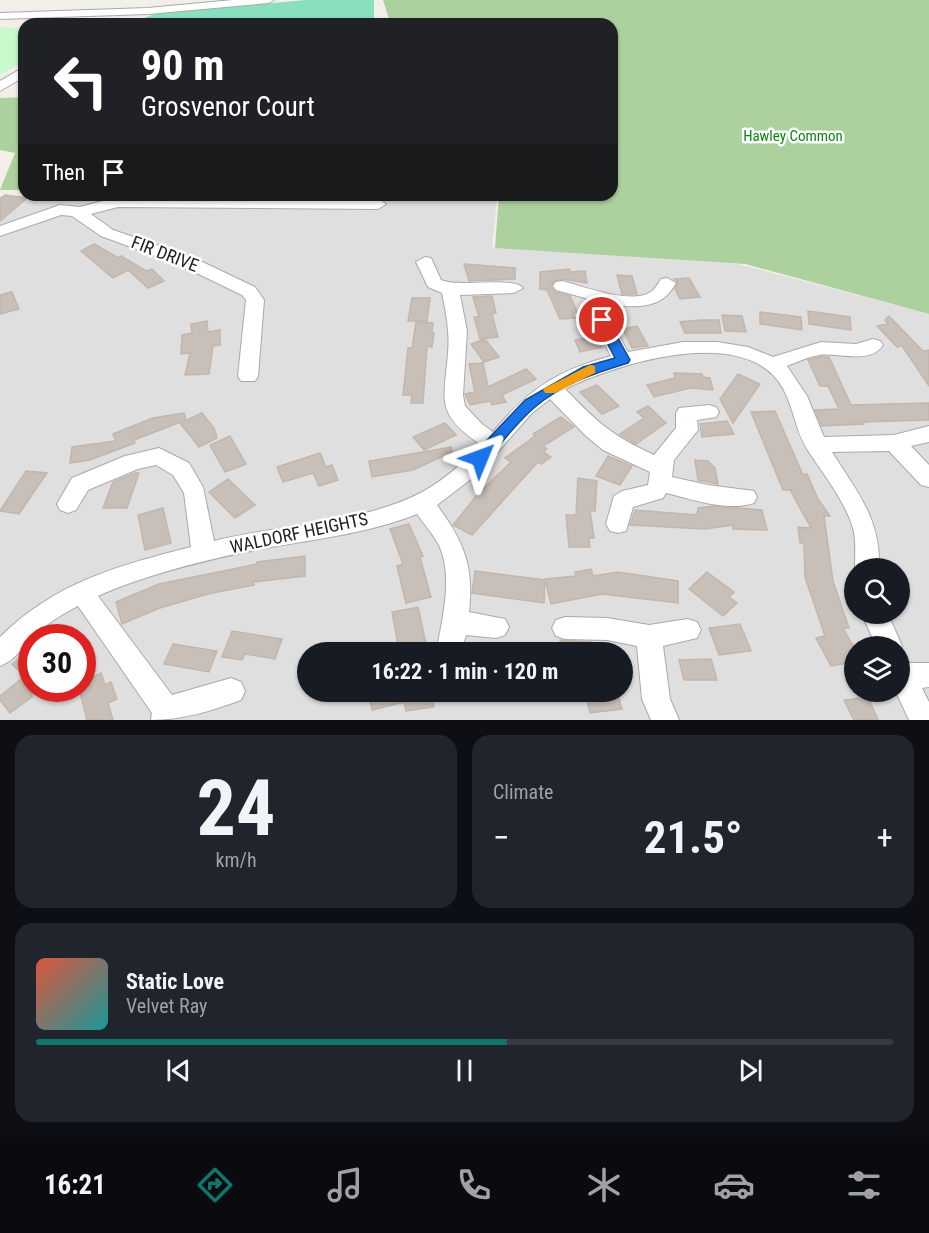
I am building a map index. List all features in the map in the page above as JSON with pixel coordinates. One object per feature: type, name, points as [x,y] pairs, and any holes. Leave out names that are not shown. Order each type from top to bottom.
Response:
[{"type":"street","points":[[192,7],[204,0]]},
{"type":"street","points":[[0,16],[148,11],[269,0]]},
{"type":"street","points":[[130,18],[148,11]]},
{"type":"street","points":[[0,87],[18,78]]},
{"type":"street","points":[[0,231],[60,210],[79,213],[97,206],[118,202],[378,204]]},
{"type":"street","name":"FIR DRIVE","points":[[79,213],[107,233],[186,261],[249,291],[255,300],[248,376]]},
{"type":"street","points":[[425,262],[434,283],[450,290],[514,288]]},
{"type":"street","points":[[562,286],[605,300],[650,299],[660,295],[667,283]]},
{"type":"street","points":[[450,290],[459,332],[452,393],[457,412],[470,429],[495,444]]},
{"type":"street","points":[[605,300],[602,320],[623,360]]},
{"type":"street","points":[[773,364],[820,349],[864,351],[873,345]]},
{"type":"street","name":"WALDORF HEIGHTS","points":[[0,654],[43,614],[82,590],[129,572],[273,537],[358,524],[422,502],[448,486],[495,444],[530,404],[552,388],[587,370],[675,350],[720,348],[751,354],[773,364],[790,381],[816,446],[851,498],[865,532],[866,558]]},
{"type":"street","points":[[552,388],[602,438],[660,475],[708,494],[746,497]]},
{"type":"street","points":[[618,524],[622,502],[630,496],[655,492],[675,443],[687,430],[686,413],[709,412]]},
{"type":"street","points":[[816,446],[894,442],[929,434]]},
{"type":"street","points":[[894,442],[929,479]]},
{"type":"street","points":[[68,504],[80,484],[133,462],[159,456],[182,469],[195,493],[204,553]]},
{"type":"street","points":[[422,502],[450,545],[457,566],[455,622],[451,642]]},
{"type":"street","points":[[82,590],[165,715],[231,691]]},
{"type":"street","points":[[455,622],[496,627]]},
{"type":"street","points":[[565,628],[608,629],[649,638],[688,630]]},
{"type":"street","points":[[649,638],[656,699],[665,720]]},
{"type":"street","points":[[910,674],[923,720]]},
{"type":"shaded area","points":[[0,196],[18,196],[18,201],[497,201],[492,247],[738,264],[929,314],[929,720],[0,720]]},
{"type":"green space","points":[[306,0],[374,0],[374,18],[144,18],[154,14]]},
{"type":"green space","name":"Hawley Common","points":[[383,0],[929,0],[929,314],[745,264],[495,248],[499,201],[618,201],[618,18],[389,18]]},
{"type":"green space","points":[[0,27],[18,28],[18,64],[0,75]]},
{"type":"green space","points":[[18,97],[18,190],[0,190],[15,153],[0,150],[0,98]]},
{"type":"building","points":[[5,195],[18,197],[18,201],[23,201],[0,221],[0,199]]},
{"type":"building","points":[[94,244],[146,271],[152,269],[164,281],[148,288],[128,270],[113,278],[81,251]]},
{"type":"building","points":[[464,264],[515,268],[515,279],[469,281]]},
{"type":"building","points":[[569,269],[570,272],[585,271],[587,283],[563,279],[554,281],[551,287],[555,292],[570,296],[577,312],[573,313],[575,318],[560,319],[547,290],[540,289],[540,272]]},
{"type":"building","points":[[617,275],[632,276],[637,294],[622,294]]},
{"type":"building","points":[[689,278],[700,297],[680,299],[675,289],[678,282],[674,279]]},
{"type":"building","points":[[12,292],[19,309],[0,314],[0,295]]},
{"type":"building","points":[[492,296],[496,313],[492,314],[498,337],[480,339],[474,317],[479,317],[473,297]]},
{"type":"building","points":[[412,298],[430,298],[427,321],[408,321]]},
{"type":"building","points":[[808,311],[850,317],[851,330],[809,324]]},
{"type":"building","points":[[760,312],[801,317],[802,330],[760,324]]},
{"type":"building","points":[[722,315],[742,316],[746,332],[725,331]]},
{"type":"building","points":[[889,316],[923,351],[929,350],[929,386],[902,346],[897,347],[877,326],[888,324],[885,320]]},
{"type":"building","points":[[719,320],[721,333],[685,333],[680,322]]},
{"type":"building","points":[[207,321],[208,332],[220,330],[220,345],[213,346],[209,374],[185,375],[190,353],[181,354],[182,335],[192,333],[191,324]]},
{"type":"building","points":[[416,322],[433,323],[432,333],[434,333],[432,347],[427,346],[423,403],[411,403],[412,395],[403,395],[408,348],[412,348]]},
{"type":"building","points":[[637,326],[648,346],[632,348],[623,329]]},
{"type":"building","points":[[594,336],[602,347],[580,352],[575,340]]},
{"type":"building","points":[[485,339],[499,357],[484,362],[471,344]]},
{"type":"building","points":[[829,357],[851,405],[929,403],[929,420],[822,426],[815,410],[839,409],[828,386],[820,386],[808,360]]},
{"type":"building","points":[[483,363],[488,387],[526,369],[536,379],[502,395],[506,402],[492,405],[490,401],[470,405],[465,394],[475,392],[469,364]]},
{"type":"building","points":[[674,373],[702,374],[703,377],[710,378],[713,390],[690,388],[654,397],[647,385],[675,378]]},
{"type":"building","points":[[738,374],[760,384],[733,423],[720,399]]},
{"type":"building","points":[[597,385],[619,406],[602,414],[580,392]]},
{"type":"building","points":[[648,406],[666,423],[636,444],[620,434],[644,418],[637,412]]},
{"type":"building","points":[[775,411],[803,475],[807,474],[818,499],[830,516],[824,516],[833,581],[844,613],[844,624],[848,624],[849,628],[843,628],[848,636],[844,636],[844,664],[831,666],[816,638],[825,636],[805,577],[804,544],[800,543],[798,527],[811,528],[790,490],[783,490],[751,412]]},
{"type":"building","points":[[184,413],[186,420],[134,440],[135,443],[90,460],[70,463],[72,447],[116,441],[113,434],[153,418]]},
{"type":"building","points":[[202,413],[214,428],[217,438],[199,447],[180,423]]},
{"type":"building","points":[[561,417],[574,427],[543,446],[547,449],[543,452],[551,457],[541,464],[538,462],[472,535],[453,525],[477,495],[511,462],[505,458],[535,436],[533,434]]},
{"type":"building","points":[[727,421],[734,434],[702,437],[700,424]]},
{"type":"building","points":[[445,423],[456,435],[424,450],[413,437]]},
{"type":"building","points":[[230,436],[246,464],[225,472],[210,445]]},
{"type":"building","points":[[451,447],[452,452],[413,470],[372,477],[369,461]]},
{"type":"building","points":[[320,453],[326,467],[332,465],[338,480],[319,486],[313,473],[283,482],[277,467]]},
{"type":"building","points":[[608,456],[632,466],[620,485],[596,476]]},
{"type":"building","points":[[695,460],[708,461],[715,468],[718,484],[698,480]]},
{"type":"building","points":[[26,471],[47,473],[19,514],[0,511]]},
{"type":"building","points":[[139,473],[127,508],[103,508],[113,482]]},
{"type":"building","points":[[578,478],[597,481],[595,511],[590,510],[594,538],[589,538],[590,547],[569,547],[566,515],[576,515]]},
{"type":"building","points":[[228,479],[255,505],[235,518],[209,492]]},
{"type":"building","points":[[714,506],[762,510],[767,530],[733,529],[733,525],[705,529],[630,525],[635,510],[697,515],[698,508]]},
{"type":"building","points":[[163,508],[171,543],[145,550],[138,515]]},
{"type":"building","points":[[409,524],[423,556],[420,557],[431,597],[406,603],[397,566],[403,564],[390,529]]},
{"type":"building","points":[[305,556],[305,576],[253,582],[254,585],[208,594],[160,608],[122,624],[116,602],[159,584],[257,564],[257,562]]},
{"type":"building","points":[[591,569],[593,576],[618,572],[678,581],[678,603],[602,594],[551,604],[545,579],[576,576],[575,572]]},
{"type":"building","points":[[475,571],[545,580],[544,603],[472,593]]},
{"type":"building","points":[[707,572],[734,592],[729,597],[737,603],[723,616],[689,589]]},
{"type":"building","points":[[418,607],[426,642],[398,642],[392,612]]},
{"type":"building","points":[[740,624],[751,651],[719,655],[709,628]]},
{"type":"building","points":[[232,631],[282,639],[275,659],[245,654],[242,660],[222,657]]},
{"type":"building","points":[[560,640],[591,642],[560,642]]},
{"type":"building","points":[[173,644],[217,651],[209,672],[164,664]]},
{"type":"building","points":[[711,659],[717,680],[684,680],[679,660]]},
{"type":"building","points":[[18,660],[18,670],[12,664]]},
{"type":"building","points":[[101,673],[105,685],[111,682],[117,699],[108,703],[113,720],[87,720],[82,702],[96,702],[96,675]]},
{"type":"building","points":[[18,682],[18,702],[25,702],[10,713],[0,700],[0,696]]},
{"type":"building","points":[[370,702],[404,702],[372,710]]},
{"type":"building","points":[[404,702],[433,702],[434,707],[406,711]]},
{"type":"building","points":[[587,702],[620,702],[622,709],[590,713]]},
{"type":"building","points":[[845,702],[870,702],[878,720],[854,720]]},
{"type":"slow traffic","points":[[550,389],[590,369]]},
{"type":"route","points":[[480,458],[530,404],[552,388],[587,370],[623,360],[602,320]]}]
